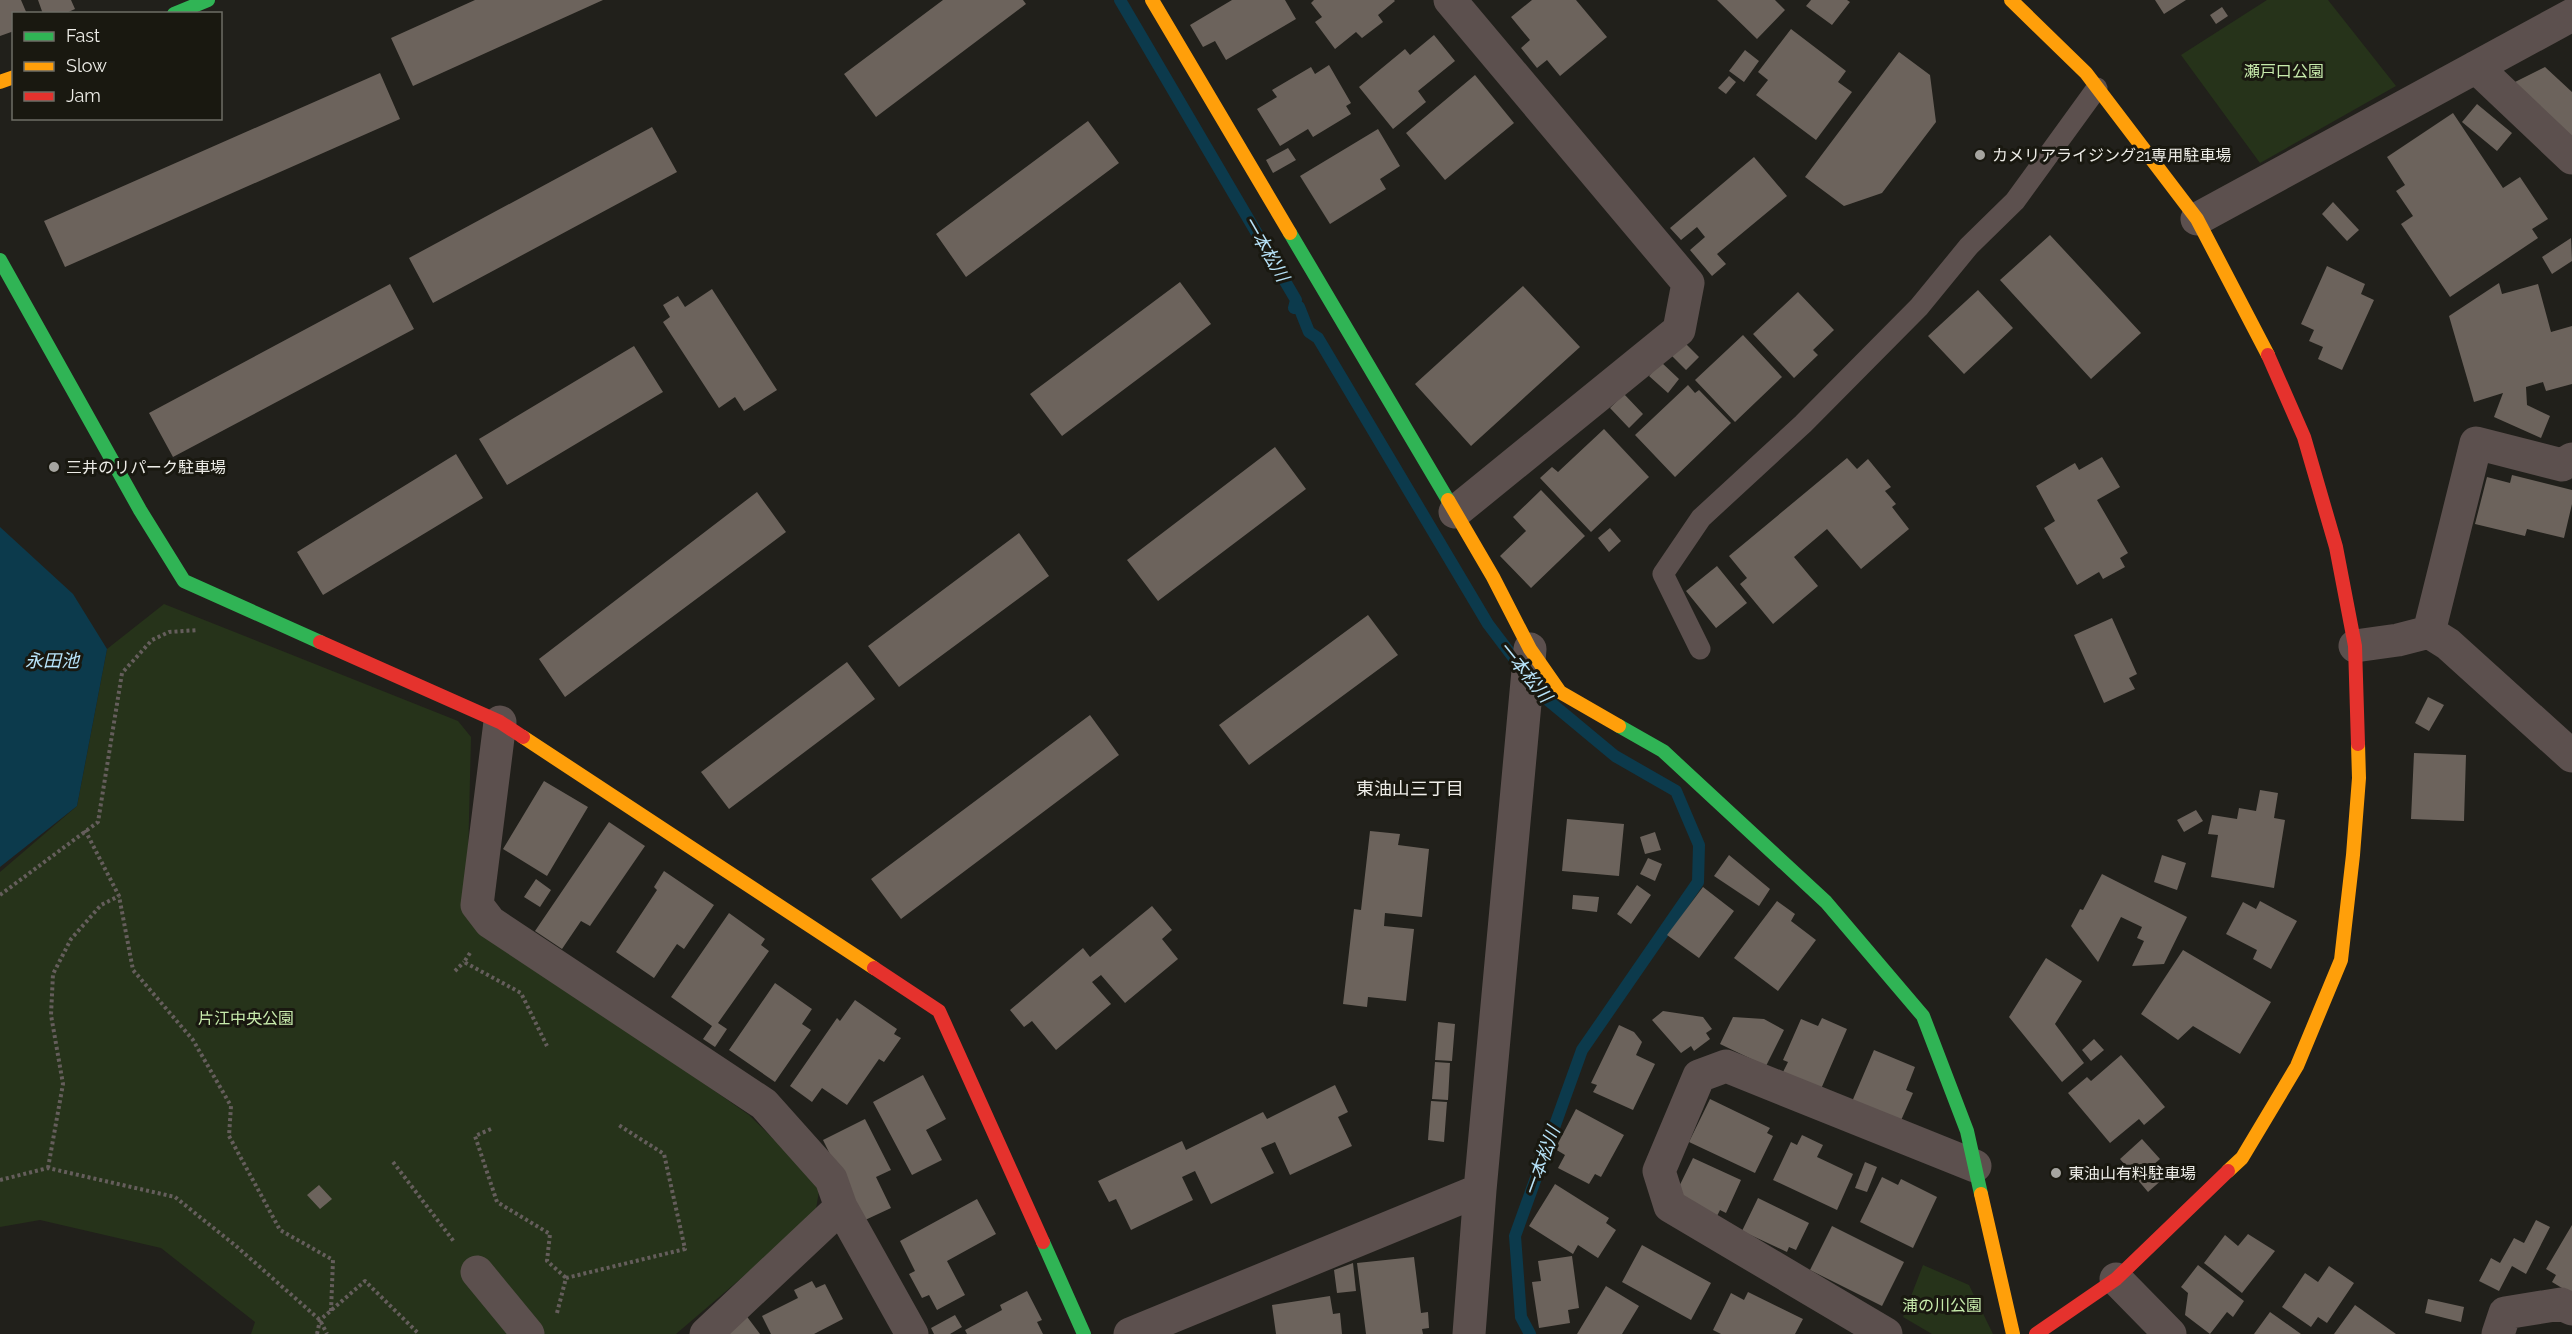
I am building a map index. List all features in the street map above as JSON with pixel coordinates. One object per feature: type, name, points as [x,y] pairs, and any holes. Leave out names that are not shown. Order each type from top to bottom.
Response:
[{"type":"street","points":[[179,12],[208,0]]},
{"type":"street","points":[[1152,0],[1493,577],[1530,654],[1560,692],[1663,751],[1749,830],[1826,902],[1923,1016],[1967,1131],[2013,1334]]},
{"type":"street","points":[[1450,0],[1688,283],[1679,330],[1455,512]]},
{"type":"street","points":[[2011,0],[2086,73],[2197,219],[2258,333],[2304,436],[2336,548],[2355,646],[2359,778],[2341,960],[2297,1066],[2242,1158],[2116,1279],[2037,1334]]},
{"type":"street","points":[[2197,219],[2572,15]]},
{"type":"street","points":[[2476,67],[2572,158]]},
{"type":"street","points":[[0,260],[140,510],[184,581],[500,722],[939,1011],[1084,1334]]},
{"type":"street","points":[[2430,632],[2476,443],[2562,465],[2572,459]]},
{"type":"street","points":[[2355,646],[2398,640],[2430,632],[2448,644],[2572,756]]},
{"type":"street","points":[[1469,1334],[1480,1190],[1530,654]]},
{"type":"street","points":[[500,722],[477,905],[490,922],[764,1104],[831,1179],[841,1207],[912,1334]]},
{"type":"street","points":[[1886,1334],[1670,1206],[1659,1171],[1699,1076],[1726,1066],[1975,1166]]},
{"type":"street","points":[[1130,1334],[1480,1190]]},
{"type":"street","points":[[705,1334],[841,1207]]},
{"type":"street","points":[[477,1272],[528,1334]]},
{"type":"street","points":[[2116,1279],[2170,1334]]},
{"type":"street","points":[[2498,1334],[2505,1313],[2561,1304],[2572,1310]]},
{"type":"lane","points":[[1700,649],[1663,574],[1701,518],[1803,424],[1919,307],[1969,246],[2015,201],[2097,88]]},
{"type":"path","points":[[0,895],[98,822],[122,673],[152,640],[169,632],[189,629],[206,630]]},
{"type":"path","points":[[85,830],[119,896],[133,970],[193,1040],[231,1106],[228,1136],[280,1230],[333,1260],[331,1311]]},
{"type":"path","points":[[48,1168],[63,1084],[51,1015],[52,974],[71,939],[101,905],[119,896]]},
{"type":"path","points":[[455,971],[464,962],[490,922]]},
{"type":"path","points":[[464,962],[521,993],[547,1046]]},
{"type":"path","points":[[566,1278],[685,1249],[664,1154],[618,1124]]},
{"type":"path","points":[[491,1129],[475,1136],[497,1202],[550,1234],[547,1261],[566,1278]]},
{"type":"path","points":[[393,1162],[477,1272]]},
{"type":"path","points":[[0,1180],[48,1168],[175,1197],[236,1246],[320,1320],[327,1334]]},
{"type":"path","points":[[556,1316],[566,1278]]},
{"type":"path","points":[[317,1334],[320,1320],[365,1281],[419,1334]]},
{"type":"green space","name":"瀬戸口公園","points":[[2267,0],[2328,0],[2396,86],[2260,163],[2181,55]]},
{"type":"green space","name":"片江中央公園","points":[[164,604],[458,721],[471,737],[467,901],[603,1013],[749,1115],[820,1185],[815,1215],[676,1334],[251,1334],[255,1322],[161,1248],[40,1220],[0,1227],[0,872],[77,806],[107,649]]},
{"type":"green space","name":"浦の川公園","points":[[1923,1265],[1969,1285],[1993,1334],[1932,1334],[1903,1317]]},
{"type":"water","name":"永田池","points":[[0,527],[73,594],[107,649],[77,806],[0,867]]},
{"type":"building","points":[[0,0],[21,0],[26,12],[12,12],[12,32],[0,36]]},
{"type":"building","points":[[38,0],[71,0],[75,9],[68,12],[42,12]]},
{"type":"building","points":[[475,0],[603,0],[413,86],[391,38]]},
{"type":"building","points":[[943,0],[1023,0],[1026,4],[876,117],[844,74]]},
{"type":"building","points":[[1232,0],[1285,0],[1296,19],[1226,60],[1215,41],[1203,47],[1190,25]]},
{"type":"building","points":[[1314,0],[1395,1],[1378,15],[1383,22],[1362,38],[1356,32],[1335,49],[1315,22],[1322,17],[1311,3]]},
{"type":"building","points":[[1532,0],[1576,0],[1607,37],[1560,76],[1547,60],[1537,68],[1521,48],[1530,40],[1511,17]]},
{"type":"building","points":[[1717,0],[1775,0],[1785,10],[1757,39]]},
{"type":"building","points":[[1811,0],[1847,0],[1850,2],[1832,25],[1806,6]]},
{"type":"building","points":[[2155,0],[2186,0],[2164,14]]},
{"type":"building","points":[[2222,7],[2228,16],[2216,24],[2210,15]]},
{"type":"building","points":[[1791,29],[1846,71],[1838,82],[1852,92],[1816,140],[1756,95],[1768,80],[1758,72]]},
{"type":"building","points":[[1434,35],[1455,61],[1418,91],[1426,102],[1393,129],[1359,87],[1405,49],[1410,55]]},
{"type":"building","points":[[1745,50],[1759,61],[1744,82],[1729,71]]},
{"type":"building","points":[[1899,52],[1930,75],[1936,122],[1882,193],[1844,206],[1805,177]]},
{"type":"building","points":[[1329,65],[1351,103],[1346,106],[1351,114],[1313,137],[1308,129],[1280,146],[1257,109],[1277,97],[1272,90],[1311,67],[1315,74]]},
{"type":"building","points":[[2545,67],[2572,92],[2572,138],[2513,83]]},
{"type":"building","points":[[380,73],[400,119],[65,267],[44,221]]},
{"type":"building","points":[[1475,75],[1514,123],[1445,180],[1406,133]]},
{"type":"building","points":[[1729,76],[1736,82],[1726,94],[1718,88]]},
{"type":"building","points":[[2477,104],[2512,133],[2497,151],[2462,122]]},
{"type":"building","points":[[2453,113],[2503,188],[2520,177],[2548,219],[2532,229],[2538,238],[2450,297],[2401,224],[2413,216],[2396,191],[2405,185],[2387,157]]},
{"type":"building","points":[[1088,121],[1119,163],[966,277],[936,234]]},
{"type":"building","points":[[652,127],[677,172],[433,303],[409,258]]},
{"type":"building","points":[[1378,129],[1400,166],[1380,179],[1386,189],[1330,224],[1300,176]]},
{"type":"building","points":[[1288,148],[1296,160],[1273,173],[1266,160]]},
{"type":"building","points":[[1754,157],[1787,196],[1717,254],[1726,264],[1712,276],[1690,250],[1705,237],[1697,227],[1681,240],[1670,228]]},
{"type":"building","points":[[2333,202],[2359,230],[2347,241],[2322,214]]},
{"type":"building","points":[[2050,235],[2141,333],[2091,379],[2000,280]]},
{"type":"building","points":[[2571,238],[2572,261],[2552,274],[2542,257]]},
{"type":"building","points":[[2327,266],[2365,284],[2361,294],[2374,300],[2342,370],[2318,359],[2323,347],[2309,341],[2314,330],[2301,324]]},
{"type":"building","points":[[1180,282],[1211,324],[1062,436],[1030,394]]},
{"type":"building","points":[[2499,283],[2502,294],[2538,284],[2551,332],[2572,326],[2572,384],[2546,391],[2543,382],[2526,387],[2527,405],[2550,416],[2541,438],[2494,417],[2503,393],[2474,402],[2449,316]]},
{"type":"building","points":[[390,284],[414,329],[173,457],[149,413]]},
{"type":"building","points":[[1523,286],[1580,347],[1471,446],[1415,384]]},
{"type":"building","points":[[712,289],[777,390],[744,411],[735,397],[719,408],[663,322],[670,317],[663,305],[678,296],[685,307]]},
{"type":"building","points":[[1978,290],[2013,328],[1964,374],[1928,336]]},
{"type":"building","points":[[1798,292],[1834,330],[1813,350],[1818,355],[1794,378],[1753,334]]},
{"type":"building","points":[[1743,335],[1782,377],[1735,422],[1695,380]]},
{"type":"building","points":[[1683,341],[1699,357],[1686,370],[1670,354]]},
{"type":"building","points":[[634,346],[663,392],[507,485],[479,439]]},
{"type":"building","points":[[1661,362],[1679,379],[1668,393],[1649,376]]},
{"type":"building","points":[[1688,385],[1695,393],[1699,390],[1731,423],[1675,477],[1635,435]]},
{"type":"building","points":[[1624,394],[1643,414],[1629,428],[1610,408]]},
{"type":"building","points":[[1604,429],[1649,477],[1591,532],[1540,478],[1552,467],[1558,472]]},
{"type":"building","points":[[1275,447],[1306,489],[1158,601],[1127,560]]},
{"type":"building","points":[[456,454],[483,498],[323,595],[297,552]]},
{"type":"building","points":[[2102,457],[2120,487],[2097,500],[2128,553],[2120,558],[2125,567],[2103,579],[2099,572],[2077,585],[2044,528],[2055,521],[2036,486],[2075,463],[2079,470]]},
{"type":"building","points":[[1847,458],[1857,469],[1868,459],[1891,487],[1885,491],[1896,504],[1892,507],[1909,529],[1861,569],[1827,529],[1794,557],[1818,586],[1773,624],[1740,584],[1747,578],[1729,556]]},
{"type":"building","points":[[2512,475],[2572,490],[2572,504],[2564,538],[2527,529],[2525,536],[2475,524],[2487,477],[2510,483]]},
{"type":"building","points":[[1541,490],[1585,536],[1531,588],[1500,556],[1526,531],[1513,517]]},
{"type":"building","points":[[757,492],[786,532],[565,697],[539,659]]},
{"type":"building","points":[[1610,528],[1621,541],[1609,552],[1598,538]]},
{"type":"building","points":[[1019,533],[1049,576],[899,687],[868,646]]},
{"type":"building","points":[[1717,566],[1747,603],[1716,628],[1686,591]]},
{"type":"building","points":[[1368,615],[1398,655],[1249,765],[1219,725]]},
{"type":"building","points":[[2112,618],[2137,674],[2129,678],[2135,689],[2104,703],[2074,635]]},
{"type":"building","points":[[847,662],[875,699],[729,809],[701,772]]},
{"type":"building","points":[[2428,697],[2444,705],[2429,731],[2415,723]]},
{"type":"building","points":[[1090,715],[1119,755],[901,919],[871,879]]},
{"type":"building","points":[[2414,753],[2466,755],[2464,821],[2411,819]]},
{"type":"building","points":[[544,781],[588,807],[547,876],[503,849]]},
{"type":"building","points":[[2260,790],[2278,793],[2274,818],[2285,820],[2274,888],[2211,877],[2218,835],[2208,834],[2212,815],[2237,819],[2239,808],[2256,811]]},
{"type":"building","points":[[2196,810],[2203,821],[2184,832],[2177,820]]},
{"type":"building","points":[[1567,819],[1624,824],[1619,876],[1562,871]]},
{"type":"building","points":[[609,822],[645,846],[590,926],[581,921],[562,949],[535,931]]},
{"type":"building","points":[[1370,831],[1400,834],[1398,845],[1429,849],[1422,917],[1385,913],[1384,926],[1414,929],[1406,1001],[1368,997],[1367,1007],[1343,1004],[1354,909],[1361,910]]},
{"type":"building","points":[[1655,832],[1661,850],[1645,854],[1640,837]]},
{"type":"building","points":[[1729,855],[1770,889],[1759,906],[1714,876]]},
{"type":"building","points":[[2162,855],[2186,863],[2177,890],[2154,882]]},
{"type":"building","points":[[1648,858],[1662,864],[1655,881],[1640,874]]},
{"type":"building","points":[[664,871],[714,905],[684,949],[677,944],[654,978],[616,952],[657,890],[654,887]]},
{"type":"building","points":[[2102,874],[2187,917],[2164,964],[2132,966],[2144,941],[2137,938],[2142,927],[2121,917],[2098,962],[2071,926],[2080,909],[2083,910]]},
{"type":"building","points":[[536,879],[551,890],[540,907],[524,897]]},
{"type":"building","points":[[1637,885],[1651,895],[1631,924],[1617,914]]},
{"type":"building","points":[[1703,887],[1734,911],[1699,958],[1667,935]]},
{"type":"building","points":[[1573,895],[1599,897],[1597,912],[1572,909]]},
{"type":"building","points":[[1777,901],[1795,914],[1791,921],[1816,940],[1778,991],[1734,958]]},
{"type":"building","points":[[2260,901],[2297,921],[2271,969],[2253,959],[2257,950],[2226,934],[2243,902],[2256,909]]},
{"type":"building","points":[[1152,906],[1172,930],[1162,939],[1178,959],[1125,1003],[1101,975],[1092,982],[1111,1004],[1056,1050],[1032,1021],[1024,1027],[1010,1010],[1083,948],[1090,957]]},
{"type":"building","points":[[729,913],[765,939],[761,945],[769,951],[718,1023],[727,1029],[715,1047],[703,1039],[712,1026],[671,997]]},
{"type":"building","points":[[2183,950],[2271,1002],[2240,1054],[2193,1026],[2178,1040],[2141,1014]]},
{"type":"building","points":[[2046,958],[2082,981],[2055,1024],[2084,1063],[2062,1082],[2009,1017]]},
{"type":"building","points":[[775,983],[812,1009],[802,1024],[811,1030],[775,1082],[729,1050]]},
{"type":"building","points":[[855,1000],[897,1029],[894,1034],[901,1038],[884,1062],[879,1059],[847,1105],[822,1088],[812,1102],[790,1086],[837,1018],[840,1021]]},
{"type":"building","points":[[1663,1011],[1703,1017],[1712,1029],[1706,1033],[1710,1039],[1694,1051],[1691,1046],[1681,1053],[1652,1020]]},
{"type":"building","points":[[1733,1017],[1764,1019],[1784,1030],[1766,1066],[1720,1044]]},
{"type":"building","points":[[1822,1018],[1847,1029],[1821,1089],[1783,1072],[1788,1062],[1783,1060],[1801,1019],[1818,1026]]},
{"type":"building","points":[[1438,1022],[1455,1024],[1452,1061],[1435,1060]]},
{"type":"building","points":[[1619,1025],[1634,1032],[1642,1042],[1636,1055],[1655,1064],[1633,1110],[1593,1092],[1597,1085],[1591,1083]]},
{"type":"building","points":[[2094,1039],[2104,1050],[2091,1061],[2082,1050]]},
{"type":"building","points":[[1874,1050],[1915,1067],[1906,1090],[1913,1093],[1899,1125],[1851,1104]]},
{"type":"building","points":[[2121,1055],[2165,1107],[2144,1125],[2139,1119],[2110,1143],[2068,1093],[2087,1077],[2091,1081]]},
{"type":"building","points":[[1435,1062],[1450,1063],[1448,1100],[1432,1099]]},
{"type":"building","points":[[923,1075],[946,1119],[926,1130],[942,1160],[912,1175],[873,1102]]},
{"type":"building","points":[[1335,1085],[1348,1112],[1338,1117],[1352,1146],[1290,1175],[1275,1142],[1261,1148],[1274,1173],[1211,1204],[1195,1171],[1182,1177],[1193,1200],[1131,1230],[1116,1199],[1109,1202],[1098,1181],[1182,1141],[1186,1150],[1263,1112],[1267,1119]]},
{"type":"building","points":[[1710,1099],[1770,1128],[1767,1133],[1773,1136],[1755,1173],[1689,1142]]},
{"type":"building","points":[[1431,1101],[1447,1102],[1444,1142],[1428,1140]]},
{"type":"building","points":[[1576,1109],[1624,1135],[1601,1177],[1595,1174],[1589,1184],[1558,1168],[1565,1155],[1555,1149]]},
{"type":"building","points":[[865,1119],[891,1170],[876,1177],[891,1208],[863,1221],[823,1140]]},
{"type":"building","points":[[1802,1135],[1823,1145],[1817,1157],[1853,1174],[1837,1210],[1773,1180],[1791,1142],[1797,1145]]},
{"type":"building","points":[[2142,1139],[2160,1159],[2153,1165],[2164,1178],[2148,1192],[2120,1159]]},
{"type":"building","points":[[1693,1158],[1741,1180],[1726,1213],[1720,1210],[1716,1218],[1674,1197]]},
{"type":"building","points":[[1865,1162],[1877,1167],[1867,1192],[1855,1188]]},
{"type":"building","points":[[1882,1177],[1898,1185],[1901,1179],[1937,1197],[1913,1248],[1860,1222]]},
{"type":"building","points":[[1555,1184],[1609,1218],[1606,1223],[1616,1230],[1598,1258],[1578,1245],[1573,1254],[1529,1226]]},
{"type":"building","points":[[319,1185],[332,1199],[320,1209],[307,1195]]},
{"type":"building","points":[[1758,1198],[1809,1223],[1796,1250],[1789,1247],[1787,1252],[1742,1231]]},
{"type":"building","points":[[977,1199],[996,1234],[947,1261],[965,1295],[937,1310],[929,1295],[922,1298],[909,1274],[915,1271],[900,1241]]},
{"type":"building","points":[[2536,1220],[2550,1227],[2526,1274],[2512,1266],[2499,1291],[2479,1281],[2491,1258],[2500,1263],[2514,1238],[2524,1243]]},
{"type":"building","points":[[2572,1225],[2572,1294],[2552,1282],[2556,1275],[2546,1269]]},
{"type":"building","points":[[1832,1226],[1904,1262],[1882,1306],[1810,1270]]},
{"type":"building","points":[[2248,1234],[2275,1251],[2242,1293],[2204,1263],[2225,1235],[2238,1246]]},
{"type":"building","points":[[1642,1245],[1711,1283],[1691,1320],[1622,1282]]},
{"type":"building","points":[[1572,1256],[1579,1308],[1568,1310],[1570,1323],[1539,1328],[1532,1282],[1541,1281],[1538,1261]]},
{"type":"building","points":[[1414,1257],[1421,1313],[1428,1312],[1429,1328],[1422,1329],[1423,1334],[1366,1334],[1357,1263]]},
{"type":"building","points":[[1353,1263],[1356,1291],[1337,1293],[1334,1270]]},
{"type":"building","points":[[2198,1265],[2244,1301],[2233,1317],[2227,1312],[2210,1334],[2185,1315],[2188,1293],[2181,1287]]},
{"type":"building","points":[[2329,1266],[2354,1283],[2327,1323],[2318,1317],[2311,1327],[2282,1307],[2305,1273],[2318,1282]]},
{"type":"building","points":[[812,1281],[816,1288],[825,1284],[843,1319],[814,1334],[771,1334],[762,1316],[798,1298],[794,1290]]},
{"type":"building","points":[[1606,1286],[1639,1306],[1622,1334],[1577,1334]]},
{"type":"building","points":[[1027,1291],[1042,1320],[1037,1322],[1043,1334],[967,1334],[965,1330],[1002,1310],[1000,1305]]},
{"type":"building","points":[[1748,1292],[1803,1319],[1795,1334],[1721,1334],[1713,1330],[1731,1293],[1744,1300]]},
{"type":"building","points":[[1330,1296],[1333,1314],[1340,1313],[1342,1334],[1276,1334],[1272,1305]]},
{"type":"building","points":[[2428,1299],[2464,1307],[2461,1322],[2425,1313]]},
{"type":"building","points":[[2355,1305],[2396,1334],[2334,1334]]},
{"type":"building","points":[[2270,1312],[2301,1334],[2254,1334]]},
{"type":"building","points":[[745,1314],[760,1334],[720,1334]]},
{"type":"building","points":[[955,1315],[962,1327],[950,1334],[934,1334],[931,1328]]},
{"type":"waterway","name":"一本松川","points":[[1120,0],[1296,300],[1294,308],[1299,307],[1309,332],[1318,338],[1488,624],[1522,669]]},
{"type":"waterway","name":"一本松川","points":[[1530,1334],[1521,1317],[1515,1236],[1582,1050],[1698,882],[1699,845],[1676,791],[1615,756],[1544,697]]},
{"type":"traffic: fast","points":[[179,12],[208,0]]},
{"type":"traffic: fast","points":[[1290,233],[1448,500]]},
{"type":"traffic: fast","points":[[0,260],[140,510],[184,581],[320,642]]},
{"type":"traffic: fast","points":[[1619,726],[1663,751],[1826,902],[1923,1016],[1967,1131],[1981,1194]]},
{"type":"traffic: fast","points":[[1043,1242],[1084,1334]]},
{"type":"traffic: slow","points":[[1152,0],[1290,233]]},
{"type":"traffic: slow","points":[[2011,0],[2086,73],[2197,219],[2268,355]]},
{"type":"traffic: slow","points":[[0,82],[12,78]]},
{"type":"traffic: slow","points":[[1448,500],[1493,577],[1530,649],[1560,692],[1619,726]]},
{"type":"traffic: slow","points":[[523,737],[874,968]]},
{"type":"traffic: slow","points":[[2228,1171],[2242,1158],[2297,1066],[2341,960],[2353,855],[2359,778],[2358,744]]},
{"type":"traffic: slow","points":[[1981,1194],[2013,1334]]},
{"type":"traffic: jam","points":[[2268,355],[2304,437],[2336,547],[2355,646],[2358,744]]},
{"type":"traffic: jam","points":[[320,642],[500,722],[523,737]]},
{"type":"traffic: jam","points":[[874,968],[939,1011],[1043,1242]]},
{"type":"traffic: jam","points":[[2036,1334],[2116,1279],[2228,1171]]},
{"type":"place","name":"カメリアライジング21専用駐車場","points":[[1980,155]]},
{"type":"place","name":"三井のリパーク駐車場","points":[[54,467]]},
{"type":"place","name":"東油山有料駐車場","points":[[2056,1173]]},
{"type":"district","name":"東油山三丁目","points":[[1410,789]]}]
